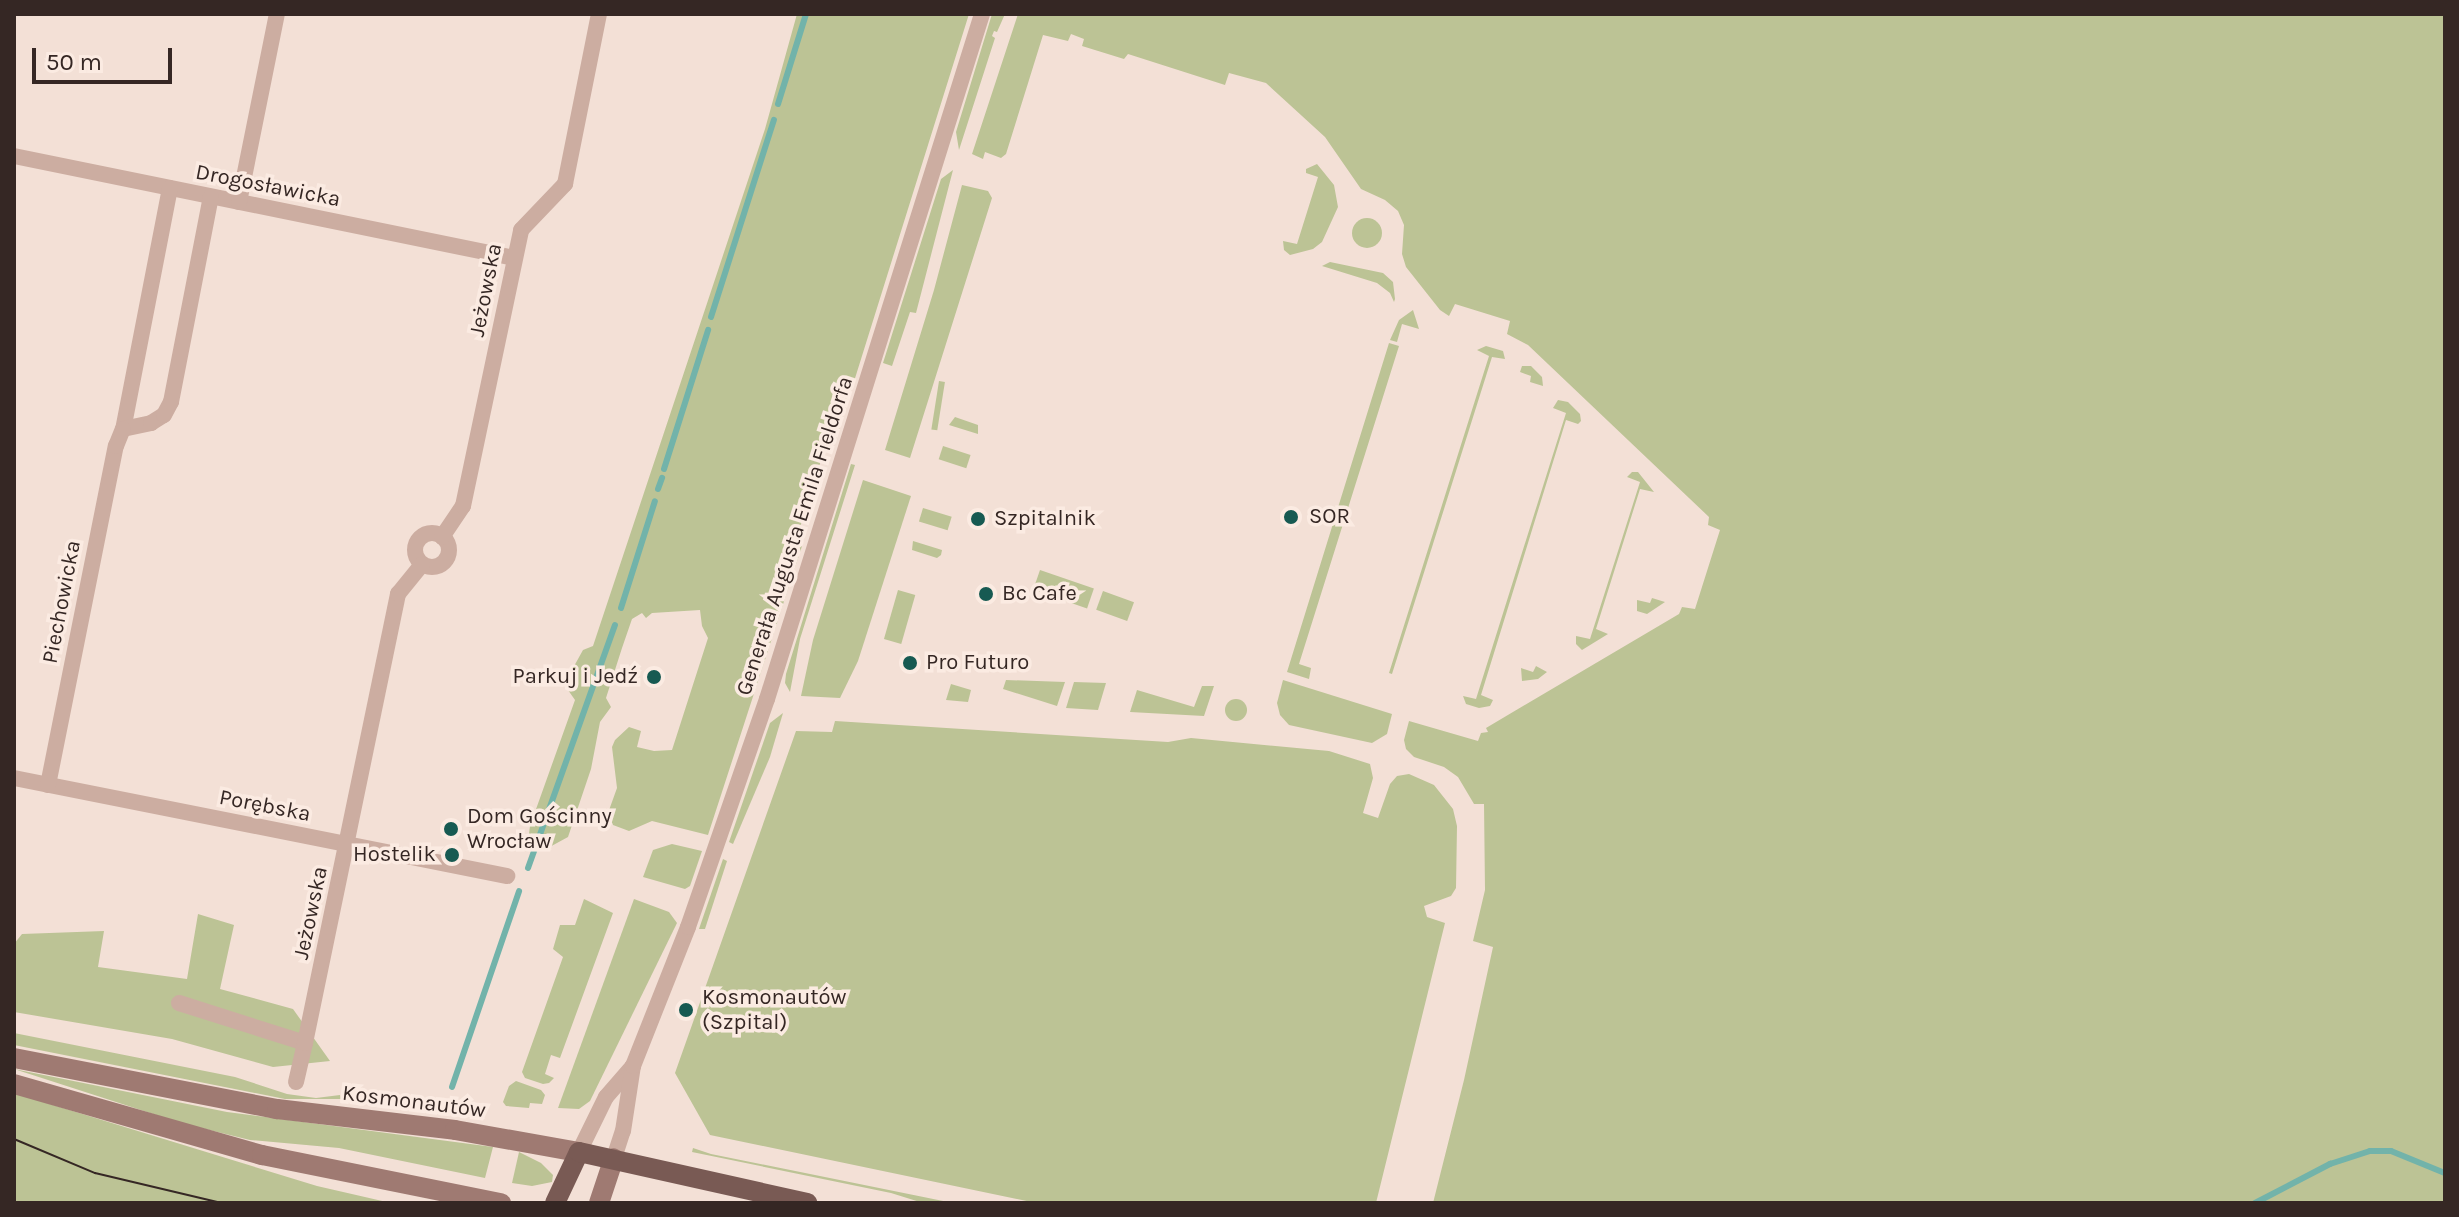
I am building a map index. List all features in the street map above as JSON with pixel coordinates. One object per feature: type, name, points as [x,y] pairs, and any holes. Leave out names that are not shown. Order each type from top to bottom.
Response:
[{"type":"main road","name":"Kosmonautów","points":[[14,1058],[277,1109],[455,1130],[614,1158],[652,1170],[807,1203]]},
{"type":"main road","points":[[14,1084],[262,1155],[501,1203]]},
{"type":"main road","points":[[555,1203],[579,1152]]},
{"type":"main road","points":[[599,1203],[614,1158]]},
{"type":"street","points":[[239,202],[277,14]]},
{"type":"street","name":"Jeżowska","points":[[442,537],[463,506],[521,230],[565,184],[599,14]]},
{"type":"street","name":"Generała Augusta Emila Fieldorfa","points":[[614,1158],[623,1131],[633,1066],[695,909],[767,699],[982,14]]},
{"type":"street","name":"Drogosławicka","points":[[14,156],[514,258]]},
{"type":"street","name":"Piechowicka","points":[[48,785],[170,188]]},
{"type":"street","points":[[123,429],[151,423],[164,415],[171,402],[211,197]]},
{"type":"street","name":"Jeżowska","points":[[432,533],[442,537],[448,545],[445,560],[432,567],[422,564],[415,550],[418,540],[432,533]]},
{"type":"street","name":"Jeżowska","points":[[296,1082],[348,846],[398,594],[422,564]]},
{"type":"street","name":"Porębska","points":[[14,778],[507,876]]},
{"type":"street","points":[[179,1003],[305,1043]]},
{"type":"street","name":"Generała Augusta Emila Fieldorfa","points":[[579,1152],[606,1097],[633,1066]]},
{"type":"green space","points":[[797,14],[969,14],[836,439],[828,438],[795,543],[802,546],[708,835],[652,821],[629,831],[613,825],[608,813],[617,788],[612,747],[615,740],[629,727],[641,731],[637,747],[654,751],[672,750],[708,638],[702,626],[700,610],[652,613],[646,618],[642,613],[632,619],[622,648],[606,698],[611,707],[600,722],[591,769],[568,837],[546,849],[527,849],[530,826],[575,700],[568,690],[568,677],[583,650],[593,646],[765,129]]},
{"type":"green space","points":[[992,14],[1005,14],[992,36],[995,38],[959,150],[956,132]]},
{"type":"green space","points":[[1018,14],[2445,14],[2445,1203],[1433,1203],[1493,947],[1473,941],[1485,890],[1484,804],[1474,804],[1458,777],[1444,767],[1414,757],[1406,749],[1404,740],[1409,721],[1478,741],[1481,733],[1488,732],[1486,728],[1679,614],[1682,607],[1695,609],[1720,530],[1708,525],[1709,517],[1528,345],[1507,334],[1510,321],[1455,304],[1449,316],[1440,310],[1406,267],[1402,254],[1404,225],[1398,211],[1385,200],[1361,189],[1325,137],[1266,83],[1229,73],[1225,85],[1128,54],[1124,59],[1082,46],[1084,39],[1071,34],[1068,41],[1043,35],[1006,154],[1001,158],[985,152],[983,159],[972,154]]},
{"type":"green space","points":[[1317,164],[1334,185],[1338,207],[1322,242],[1313,249],[1290,255],[1284,250],[1283,241],[1297,244],[1318,177],[1306,173],[1306,169]]},
{"type":"green space","points":[[953,170],[916,313],[910,312],[892,366],[883,363],[941,179]]},
{"type":"green space","points":[[962,185],[988,191],[992,198],[910,458],[885,450],[934,290]]},
{"type":"green space","points":[[1367,218],[1378,222],[1382,233],[1378,244],[1367,248],[1356,244],[1352,233],[1356,222]]},
{"type":"green space","points":[[1330,262],[1383,273],[1393,282],[1394,302],[1390,293],[1377,283],[1322,266]]},
{"type":"green space","points":[[1413,310],[1419,329],[1402,324],[1397,342],[1390,340],[1399,320]]},
{"type":"green space","points":[[1389,343],[1399,346],[1299,664],[1311,668],[1309,679],[1287,672]]},
{"type":"green space","points":[[1486,346],[1503,351],[1505,359],[1492,357],[1392,674],[1389,673],[1489,356],[1477,350]]},
{"type":"green space","points":[[1522,366],[1531,366],[1542,377],[1543,386],[1530,382],[1531,376],[1520,372]]},
{"type":"green space","points":[[939,381],[945,382],[937,430],[931,429]]},
{"type":"green space","points":[[1558,400],[1568,402],[1580,414],[1581,421],[1578,424],[1566,420],[1481,695],[1493,700],[1490,706],[1479,708],[1466,704],[1463,696],[1476,699],[1566,413],[1553,408]]},
{"type":"green space","points":[[955,417],[978,425],[978,434],[949,425]]},
{"type":"green space","points":[[943,446],[971,455],[966,468],[939,459]]},
{"type":"green space","points":[[851,464],[855,465],[800,639],[790,692],[785,683],[786,674]]},
{"type":"green space","points":[[1632,472],[1638,472],[1654,492],[1640,489],[1596,629],[1608,634],[1582,650],[1576,644],[1576,636],[1590,639],[1640,482],[1627,477]]},
{"type":"green space","points":[[863,480],[911,496],[858,661],[840,698],[801,696],[813,640]]},
{"type":"green space","points":[[923,508],[952,517],[948,530],[919,521]]},
{"type":"green space","points":[[913,541],[942,550],[941,555],[937,558],[912,550]]},
{"type":"green space","points":[[1040,570],[1094,589],[1087,608],[1033,590]]},
{"type":"green space","points":[[898,590],[915,595],[901,644],[884,639]]},
{"type":"green space","points":[[1103,591],[1134,602],[1127,621],[1096,610]]},
{"type":"green space","points":[[1652,598],[1665,602],[1647,614],[1637,611],[1637,600],[1650,603]]},
{"type":"green space","points":[[1536,666],[1547,672],[1538,679],[1522,681],[1521,668],[1533,672]]},
{"type":"green space","points":[[1006,680],[1065,682],[1057,706],[1003,689]]},
{"type":"green space","points":[[1283,680],[1392,714],[1387,734],[1372,743],[1289,725],[1280,715],[1277,703]]},
{"type":"green space","points":[[1074,682],[1106,683],[1098,710],[1066,708]]},
{"type":"green space","points":[[951,684],[971,690],[968,702],[946,700]]},
{"type":"green space","points":[[1202,686],[1214,686],[1204,716],[1130,712],[1137,690],[1194,707]]},
{"type":"green space","points":[[1236,699],[1244,702],[1247,710],[1244,718],[1236,721],[1228,718],[1225,710],[1228,702]]},
{"type":"green space","points":[[783,713],[770,757],[733,844],[729,842],[770,723]]},
{"type":"green space","points":[[835,721],[1168,742],[1191,738],[1329,751],[1370,764],[1373,778],[1363,813],[1378,818],[1390,784],[1397,776],[1409,774],[1434,785],[1453,809],[1457,826],[1456,888],[1451,896],[1424,906],[1427,917],[1445,923],[1376,1203],[1036,1203],[710,1135],[675,1073],[796,731],[832,732]]},
{"type":"green space","points":[[672,844],[702,851],[690,886],[685,889],[643,877],[653,850]]},
{"type":"green space","points":[[723,859],[727,861],[705,929],[699,929]]},
{"type":"green space","points":[[584,899],[613,913],[560,1058],[551,1055],[545,1074],[554,1078],[543,1084],[525,1078],[522,1072],[563,957],[553,949],[560,925],[575,925]]},
{"type":"green space","points":[[634,899],[669,912],[677,923],[590,1101],[579,1109],[558,1108]]},
{"type":"green space","points":[[198,914],[234,925],[220,989],[293,1009],[330,1061],[273,1067],[172,1039],[14,1012],[14,944],[22,934],[104,931],[98,967],[187,979]]},
{"type":"green space","points":[[14,1033],[235,1077],[287,1094],[316,1098],[340,1095],[341,1099],[285,1099],[14,1045]]},
{"type":"green space","points":[[14,1069],[227,1112],[493,1147],[485,1178],[339,1148],[250,1140],[181,1123]]},
{"type":"green space","points":[[516,1081],[541,1090],[545,1095],[542,1104],[530,1103],[529,1108],[506,1106],[503,1102],[509,1086]]},
{"type":"green space","points":[[14,1093],[317,1186],[391,1203],[14,1203]]},
{"type":"green space","points":[[693,1148],[953,1203],[923,1203],[891,1193],[692,1152]]},
{"type":"green space","points":[[519,1152],[541,1163],[553,1175],[552,1182],[532,1186],[512,1183]]},
{"type":"waterway","points":[[778,104],[806,14]]},
{"type":"waterway","points":[[711,317],[774,120]]},
{"type":"waterway","points":[[664,469],[708,330]]},
{"type":"waterway","points":[[658,489],[662,478]]},
{"type":"waterway","points":[[621,608],[655,501]]},
{"type":"waterway","points":[[528,868],[615,625]]},
{"type":"waterway","points":[[452,1087],[519,891]]},
{"type":"waterway","points":[[2255,1203],[2330,1164],[2370,1151],[2391,1151],[2445,1173]]},
{"type":"tram line","points":[[14,1139],[95,1173],[222,1203]]},
{"type":"place","name":"SOR","points":[[1291,517]]},
{"type":"place","name":"Szpitalnik","points":[[978,519]]},
{"type":"place","name":"Bc Cafe","points":[[986,594]]},
{"type":"place","name":"Pro Futuro","points":[[910,663]]},
{"type":"place","name":"Parkuj i Jedź","points":[[654,677]]},
{"type":"place","name":"Dom Gościnny Wrocław","points":[[451,829]]},
{"type":"place","name":"Hostelik","points":[[452,855]]},
{"type":"place","name":"Kosmonautów (Szpital)","points":[[686,1010]]}]
